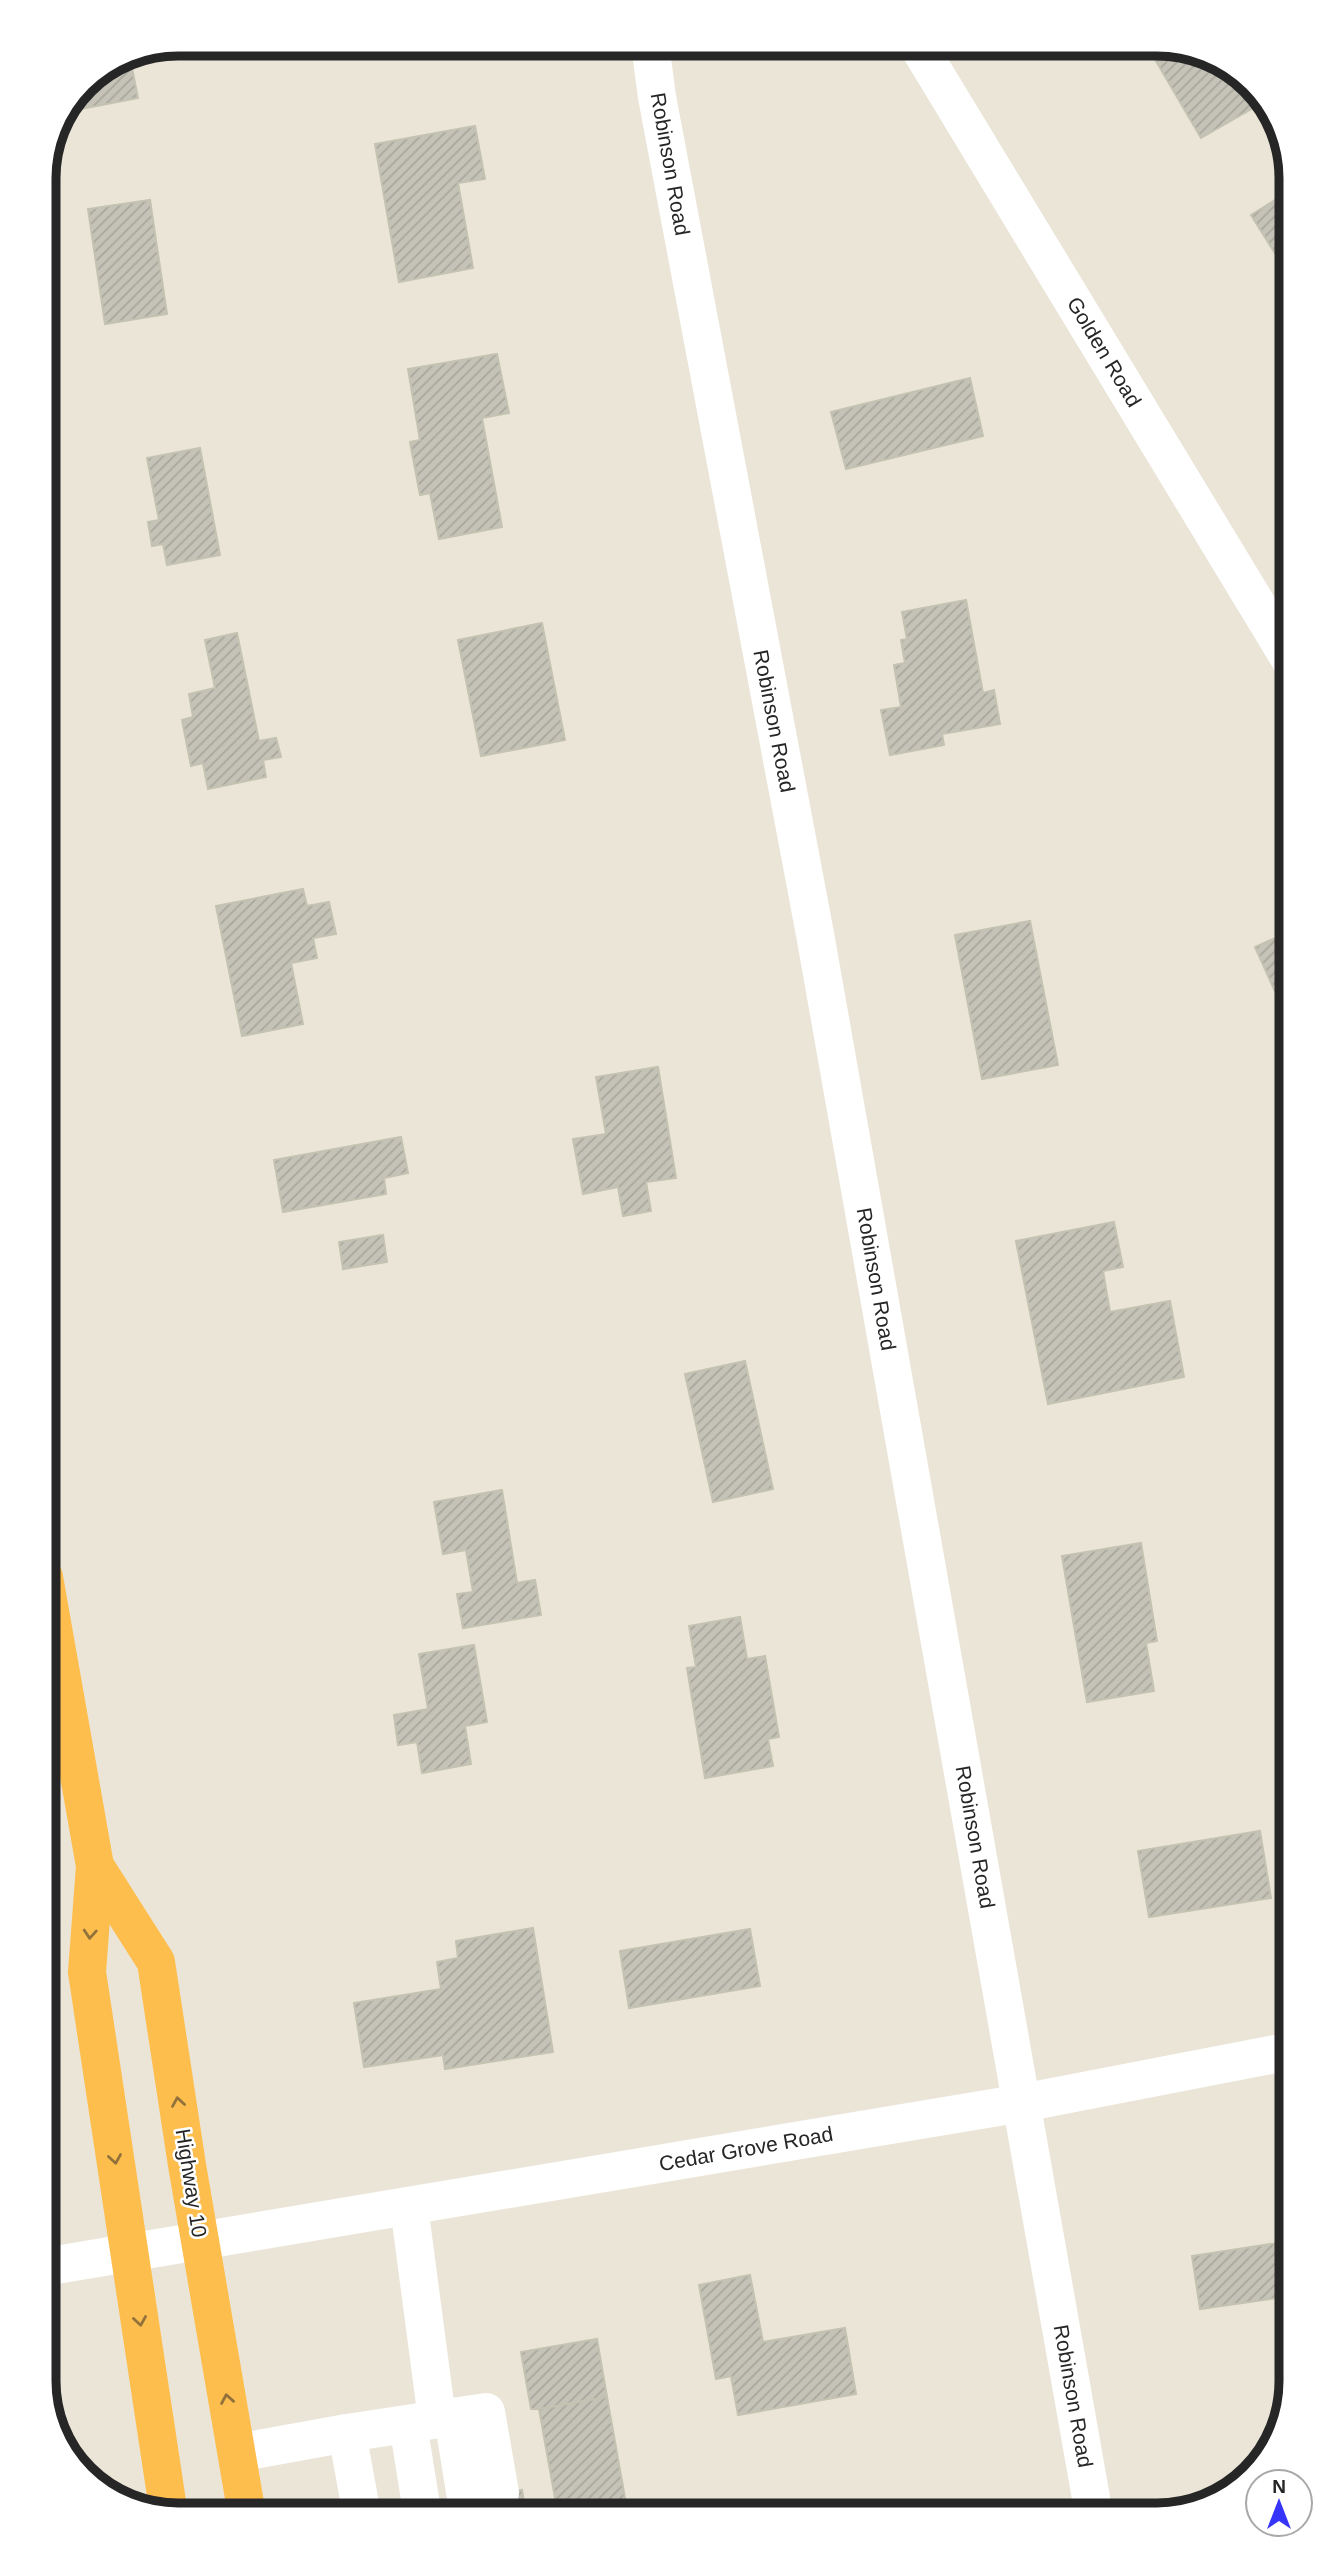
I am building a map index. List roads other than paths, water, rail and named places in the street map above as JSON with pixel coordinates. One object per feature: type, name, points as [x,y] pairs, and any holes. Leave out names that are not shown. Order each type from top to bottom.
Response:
[{"type":"highway","name":"Highway 10","points":[[56,1645],[95,1866],[87,1972],[167,2502]]},
{"type":"highway","name":"Highway 10","points":[[95,1866],[156,1962],[245,2503]]},
{"type":"street","name":"Robinson Road","points":[[651,56],[656,97],[815,934],[1092,2503]]},
{"type":"street","name":"Golden Road","points":[[924,56],[1279,641]]},
{"type":"street","name":"Cedar Grove Road","points":[[56,2265],[1022,2103],[1279,2053]]},
{"type":"street","points":[[409,2206],[433,2420],[421,2503]]},
{"type":"street","points":[[237,2453],[433,2420]]},
{"type":"street","points":[[433,2420],[483,2496]]},
{"type":"street","points":[[347,2433],[360,2503]]}]
